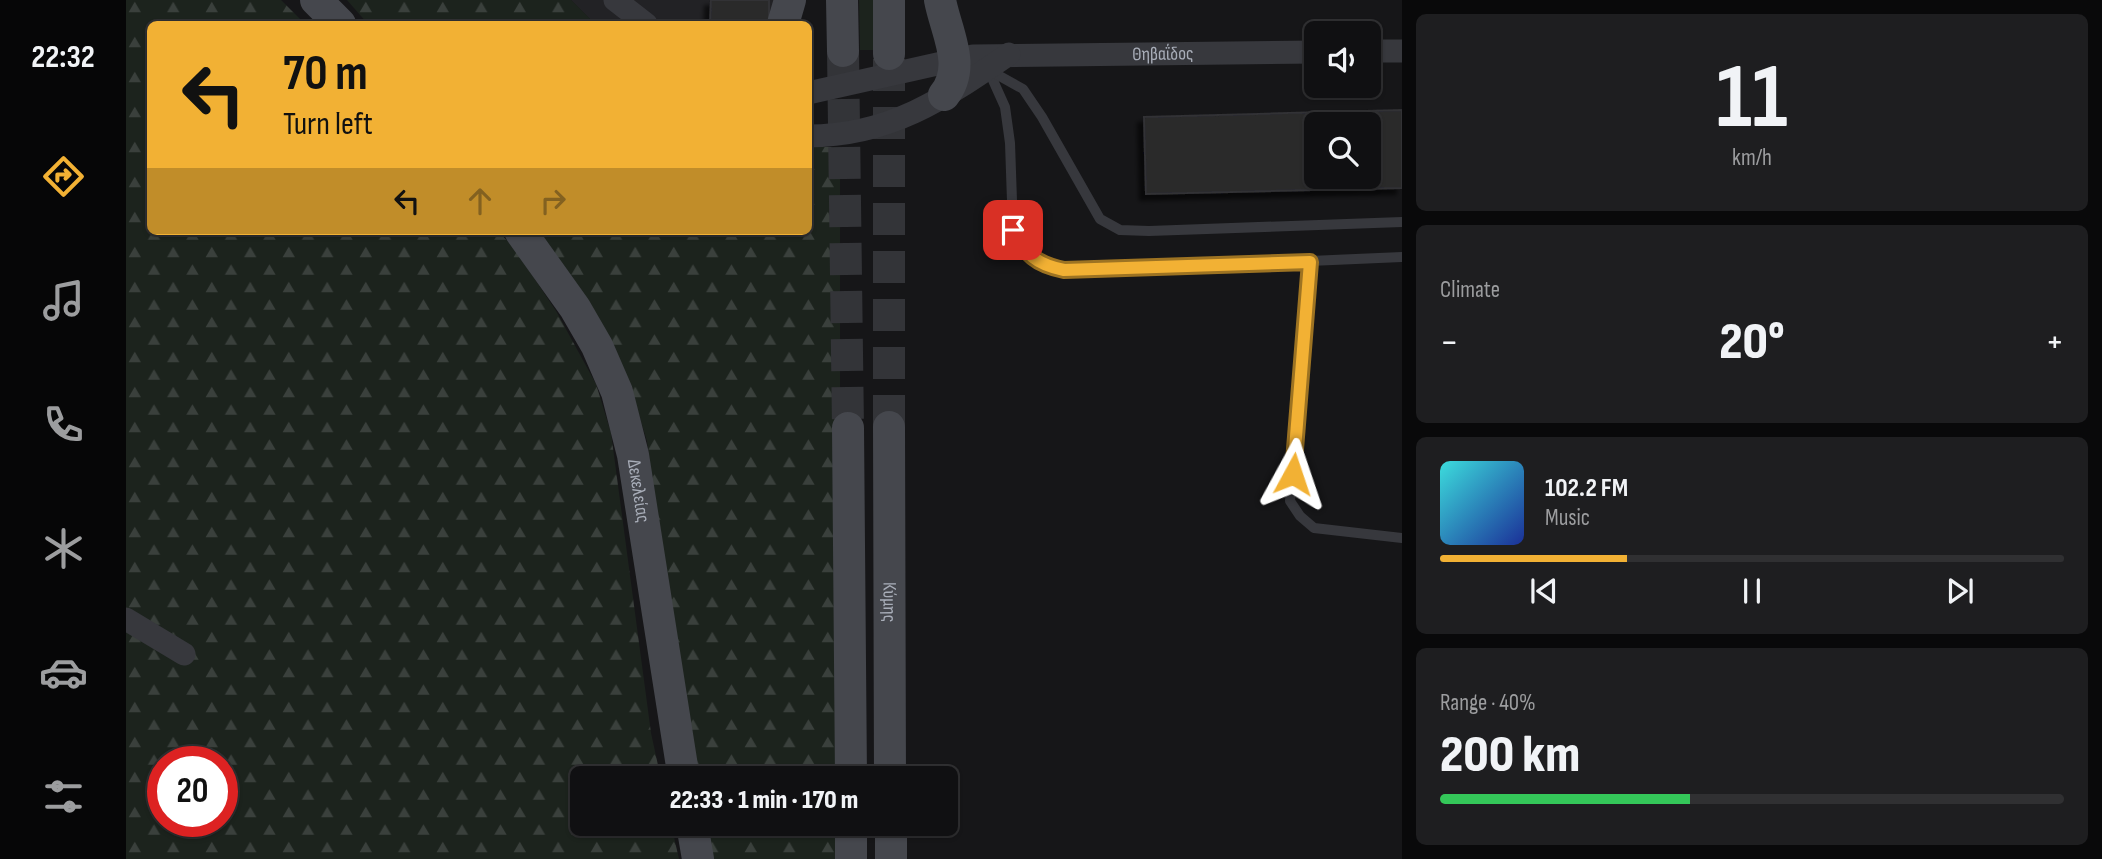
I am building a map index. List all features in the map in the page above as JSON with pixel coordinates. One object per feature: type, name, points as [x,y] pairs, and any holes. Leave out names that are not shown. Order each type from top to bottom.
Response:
[{"type":"main road","points":[[316,0],[337,21]]},
{"type":"main road","points":[[784,21],[790,0]]},
{"type":"main road","points":[[842,0],[843,51]]},
{"type":"main road","points":[[889,0],[889,54]]},
{"type":"main road","points":[[940,0],[975,61],[956,72],[953,85],[944,95]]},
{"type":"main road","name":"Δεκελείας","points":[[523,235],[575,309],[597,346],[617,392],[633,455],[682,766]]},
{"type":"main road","name":"Κύμης","points":[[889,427],[891,766]]},
{"type":"main road","name":"Κύμης","points":[[848,428],[851,766]]},
{"type":"main road","points":[[694,836],[698,859]]},
{"type":"main road","points":[[851,836],[851,859]]},
{"type":"main road","points":[[891,836],[891,859]]},
{"type":"street","points":[[610,0],[625,21]]},
{"type":"street","points":[[615,0],[642,21]]},
{"type":"street","points":[[1381,51],[1402,51]]},
{"type":"street","name":"Θηβαΐδος","points":[[812,92],[1009,54],[1304,52]]},
{"type":"street","points":[[812,136],[834,136],[869,130],[898,121],[944,95]]},
{"type":"street","points":[[126,619],[184,654]]},
{"type":"lane","points":[[975,61],[1023,89],[1100,219],[1120,230],[1402,222]]},
{"type":"lane","points":[[975,61],[1005,107],[1010,143],[1013,230],[1024,250],[1043,265],[1064,270],[1402,257]]},
{"type":"lane","points":[[1310,262],[1290,501],[1300,516],[1314,528],[1402,538]]},
{"type":"shaded area","points":[[571,0],[775,0],[768,21],[592,21]]},
{"type":"green space","points":[[126,0],[281,0],[302,21],[147,21],[147,235],[502,235],[514,248],[556,311],[596,384],[611,433],[651,733],[658,766],[570,766],[570,836],[674,836],[679,859],[126,859]]},
{"type":"green space","points":[[347,0],[571,0],[592,21],[365,21]]},
{"type":"green space","points":[[859,0],[877,0],[878,50],[860,50]]},
{"type":"green space","points":[[812,147],[840,147],[840,766],[693,766],[685,724],[647,441],[629,382],[536,235],[812,235]]},
{"type":"green space","points":[[706,836],[840,836],[840,859],[710,859]]},
{"type":"building","points":[[711,0],[769,0],[769,21],[710,21]]},
{"type":"building","points":[[1402,110],[1402,188],[1381,188],[1381,112],[1328,112]]},
{"type":"building","points":[[1304,113],[1304,189],[1359,189],[1146,194],[1144,117]]},
{"type":"tunnel","points":[[843,51],[848,428]]},
{"type":"tunnel","points":[[889,54],[889,427]]},
{"type":"route","points":[[1013,230],[1024,250],[1043,265],[1064,270],[1310,262],[1293,474]]}]
